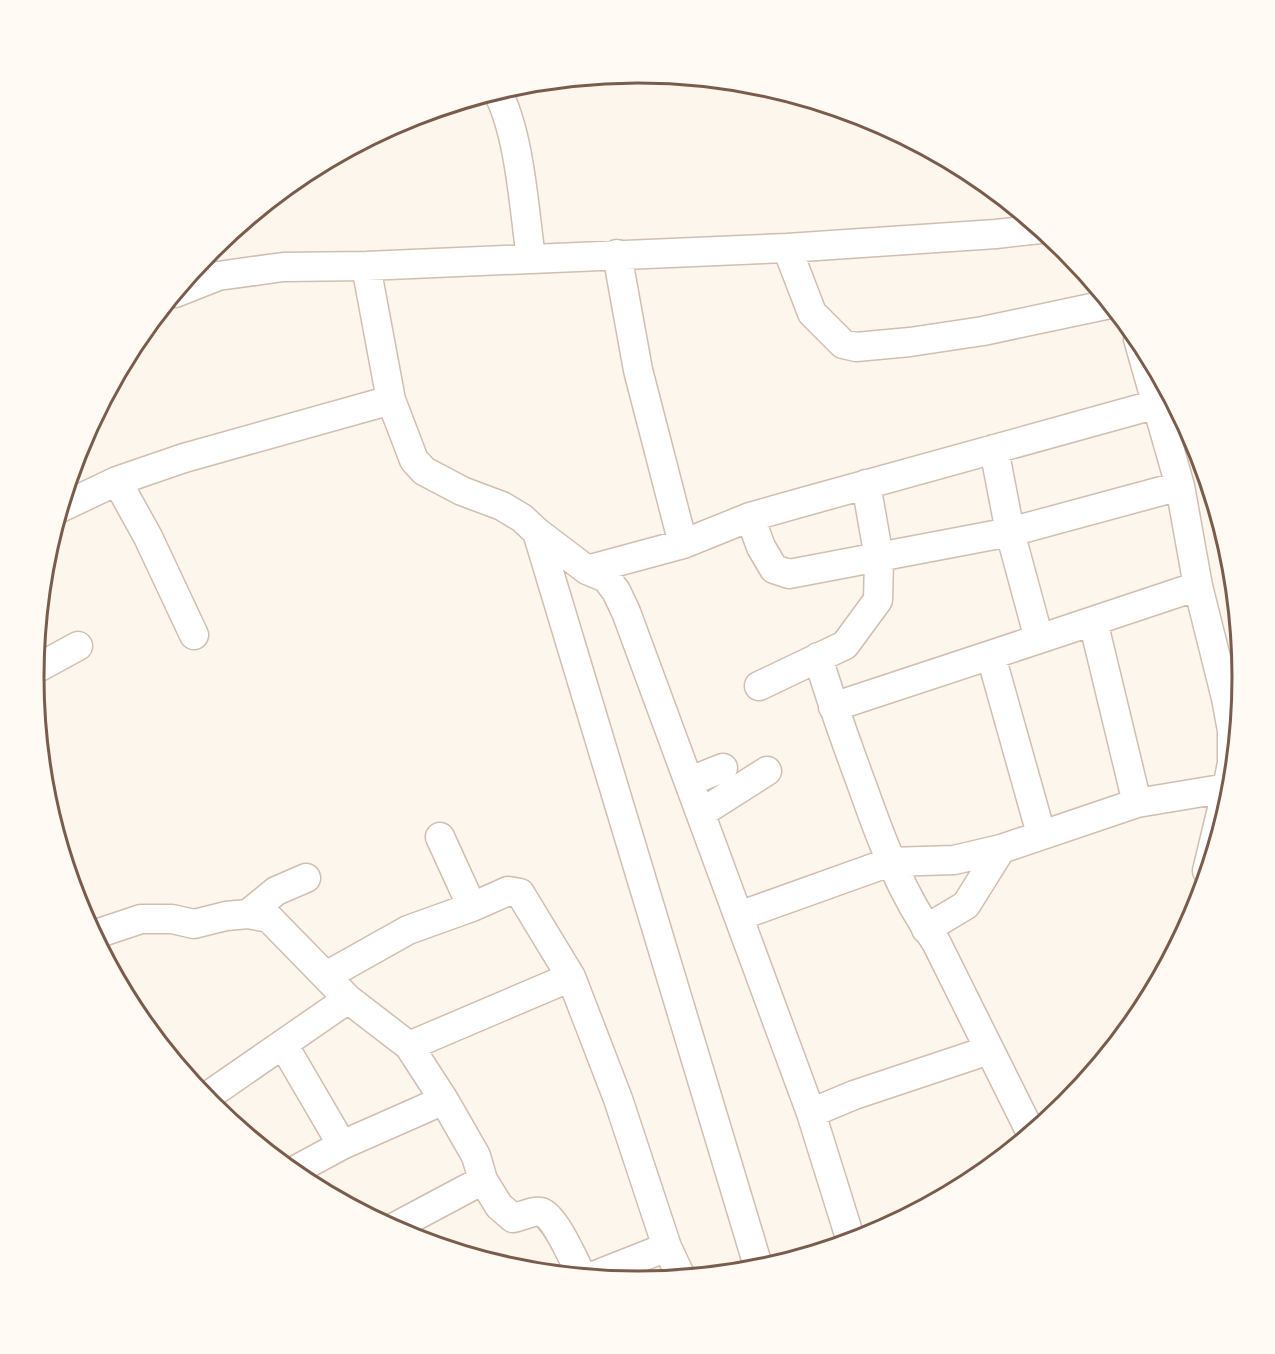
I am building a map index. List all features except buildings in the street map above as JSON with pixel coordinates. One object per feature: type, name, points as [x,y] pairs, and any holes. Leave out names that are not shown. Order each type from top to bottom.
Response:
[{"type":"street","points":[[501,99],[516,151],[531,258]]},
{"type":"street","points":[[189,287],[218,276],[283,267],[366,266],[788,248],[1029,230]]},
{"type":"street","points":[[788,248],[812,314],[843,344],[856,347],[983,331],[1101,306]]},
{"type":"street","points":[[617,254],[638,370],[683,544]]},
{"type":"street","points":[[366,266],[392,400],[414,460],[424,471],[462,491],[502,506],[522,518],[586,570],[606,578],[616,591],[690,781],[811,1113],[847,1232]]},
{"type":"street","points":[[1148,374],[1180,486],[1198,586],[1230,719]]},
{"type":"street","points":[[70,503],[117,481],[184,458],[392,400]]},
{"type":"street","points":[[586,570],[683,544],[750,517],[1157,404]]},
{"type":"street","points":[[994,449],[1010,532],[1040,639]]},
{"type":"street","points":[[117,481],[148,537],[194,635]]},
{"type":"street","points":[[759,686],[845,645],[878,600],[879,558],[866,484]]},
{"type":"street","points":[[750,517],[761,547],[774,569],[789,574],[1010,532],[1180,486]]},
{"type":"street","points":[[537,532],[756,1259]]},
{"type":"street","points":[[833,706],[991,656],[1198,586]]},
{"type":"street","points":[[1093,621],[1137,803]]},
{"type":"street","points":[[44,664],[78,646]]},
{"type":"street","points":[[991,656],[1041,834]]},
{"type":"street","points":[[818,657],[833,706],[890,862],[936,942],[1027,1125]]},
{"type":"street","points":[[690,781],[723,768]]},
{"type":"street","points":[[700,813],[767,771]]},
{"type":"street","points":[[739,916],[890,862],[954,860],[1001,849],[1137,803],[1221,789]]},
{"type":"street","points":[[440,837],[472,907]]},
{"type":"street","points":[[926,928],[966,905],[1001,849]]},
{"type":"street","points":[[248,914],[276,891],[306,878]]},
{"type":"street","points":[[326,976],[408,930],[472,907],[508,891],[520,893],[571,977],[618,1098],[667,1247],[678,1270]]},
{"type":"street","points":[[102,932],[141,919],[172,919],[194,924],[226,916],[248,914],[269,918],[348,999],[409,1046],[444,1100],[476,1156],[483,1180],[499,1206],[513,1218],[534,1212],[546,1215],[553,1223],[578,1268]]},
{"type":"street","points":[[409,1046],[571,977]]},
{"type":"street","points":[[213,1093],[348,999]]},
{"type":"street","points":[[284,1044],[342,1145]]},
{"type":"street","points":[[811,1113],[854,1095],[989,1050]]},
{"type":"street","points":[[301,1167],[342,1145],[444,1100]]},
{"type":"street","points":[[403,1223],[483,1180]]},
{"type":"street","points":[[608,1270],[667,1247]]}]
